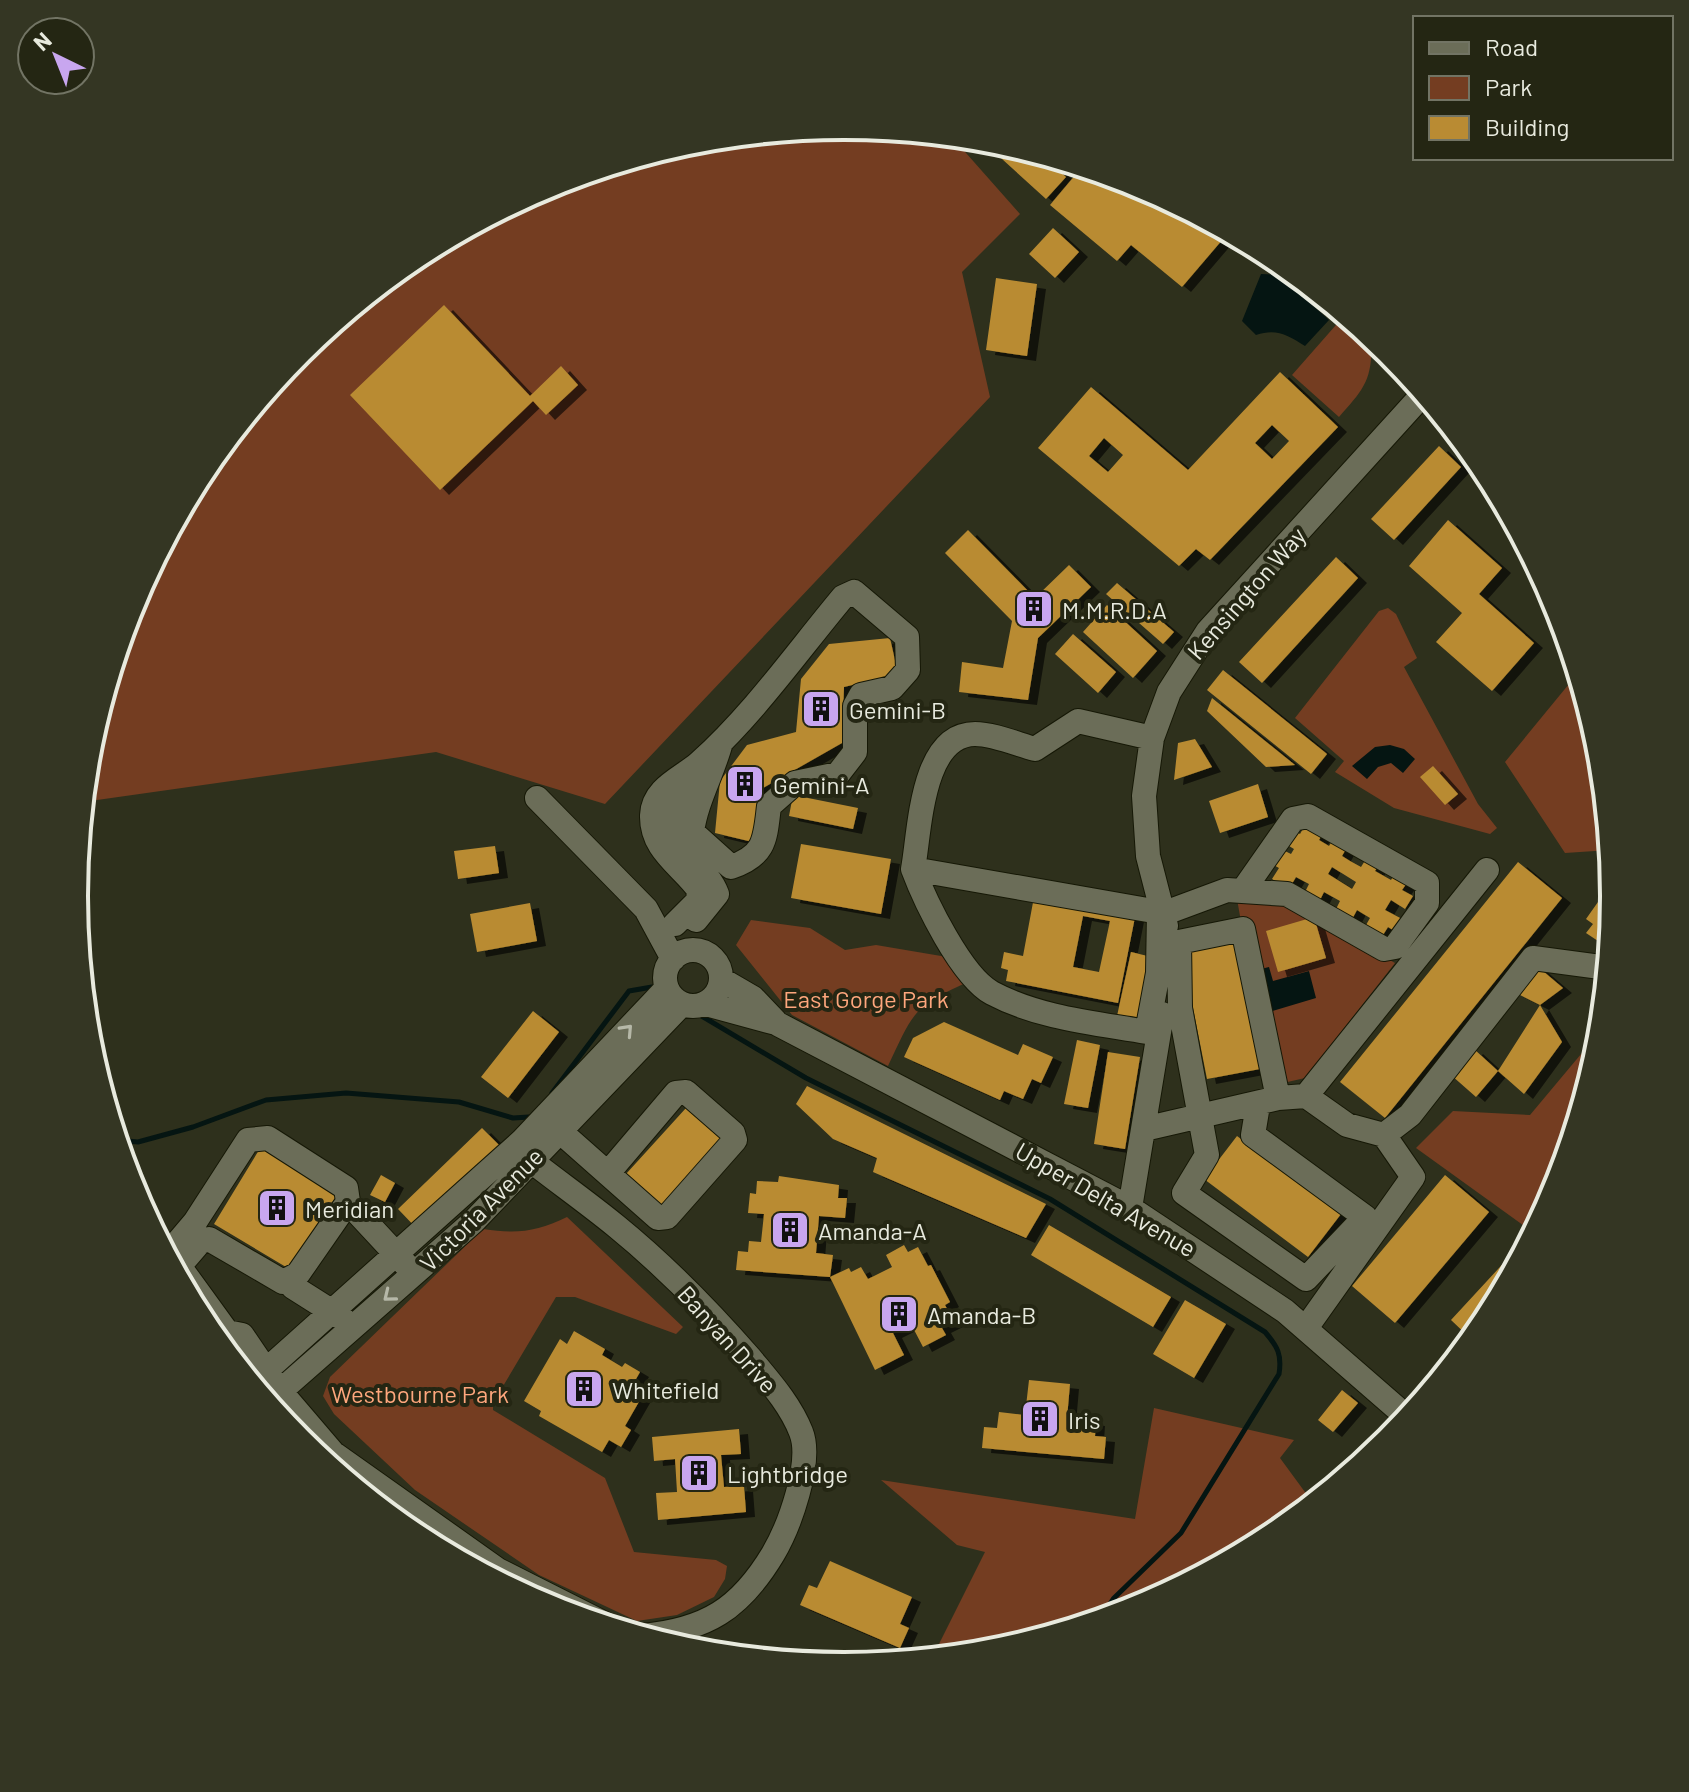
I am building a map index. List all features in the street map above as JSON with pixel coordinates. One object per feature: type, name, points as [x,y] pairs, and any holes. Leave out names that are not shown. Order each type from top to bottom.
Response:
[{"type":"street","name":"Kensington Way","points":[[1130,1208],[1161,1034],[1167,948],[1165,913],[1148,856],[1144,796],[1152,738],[1169,692],[1208,631],[1417,401]]},
{"type":"street","points":[[537,798],[681,941],[715,959],[722,980],[717,994],[685,999],[666,971],[681,941],[707,910],[711,884],[676,846],[669,822],[696,766],[721,742],[843,597],[854,592],[907,637],[908,670],[892,688],[861,695],[855,706],[855,752],[838,774],[795,783],[769,806],[764,844],[746,861],[731,867],[692,832],[694,816],[713,773],[721,742]]},
{"type":"street","points":[[913,869],[1159,912],[1158,973],[1147,1032],[1049,1015],[989,992],[971,974],[927,907],[913,869],[930,769],[945,745],[973,734],[1035,749],[1078,721],[1152,738]]},
{"type":"street","points":[[1165,913],[1227,890],[1287,894],[1384,949],[1395,947],[1427,903],[1427,883],[1308,816],[1293,819],[1244,889]]},
{"type":"street","points":[[1144,1129],[1306,1096],[1487,870]]},
{"type":"street","points":[[646,909],[670,917],[681,941]]},
{"type":"street","points":[[1243,929],[1268,1102],[1253,1135],[1365,1217],[1306,1279],[1184,1193],[1207,1155],[1180,1008],[1179,942],[1243,929]]},
{"type":"street","points":[[1384,1135],[1410,1115],[1533,958],[1597,967]]},
{"type":"street","name":"Upper Delta Avenue","points":[[722,980],[753,998],[776,1023]]},
{"type":"street","name":"Upper Delta Avenue","points":[[685,999],[776,1023],[1130,1208],[1306,1328],[1399,1410]]},
{"type":"street","name":"Victoria Avenue","points":[[276,1395],[352,1325],[474,1221],[522,1155],[557,1118],[609,1064],[685,999]]},
{"type":"street","points":[[557,1118],[614,1166],[658,1218],[667,1217],[735,1140],[733,1133],[686,1092],[676,1093],[614,1166]]},
{"type":"street","points":[[1306,1096],[1347,1125],[1384,1135],[1413,1177],[1306,1328]]},
{"type":"street","points":[[178,1253],[248,1140],[268,1138],[346,1188],[348,1202],[298,1274],[283,1282],[209,1239],[180,1256]]},
{"type":"street","name":"Victoria Avenue","points":[[260,1376],[456,1202],[522,1155]]},
{"type":"street","name":"Banyan Drive","points":[[522,1155],[617,1227],[682,1287],[778,1391],[803,1435],[801,1489],[775,1551],[745,1595],[717,1617],[673,1632]]},
{"type":"street","points":[[456,1202],[474,1221]]},
{"type":"street","points":[[355,1210],[415,1274]]},
{"type":"street","points":[[293,1287],[352,1325]]},
{"type":"street","points":[[217,1319],[227,1332],[242,1335],[257,1373]]},
{"type":"street","points":[[335,1454],[397,1502],[483,1560]]},
{"type":"green space","points":[[795,141],[894,141],[963,149],[1020,214],[962,272],[990,397],[605,804],[436,752],[94,800],[114,700],[128,653],[166,561],[215,476],[276,397],[346,327],[424,267],[510,218],[601,180],[697,154]]},
{"type":"green space","points":[[1338,323],[1371,353],[1365,383],[1339,417],[1292,375]]},
{"type":"green space","points":[[1388,608],[1396,614],[1417,658],[1404,667],[1478,804],[1497,828],[1490,834],[1394,808],[1335,772],[1344,761],[1295,718],[1379,611]]},
{"type":"green space","points":[[1570,683],[1595,797],[1599,851],[1565,853],[1505,762]]},
{"type":"green space","points":[[1237,899],[1286,901],[1395,963],[1305,1078],[1270,1086]]},
{"type":"green space","name":"East Gorge Park","points":[[751,920],[810,928],[845,950],[876,945],[947,957],[968,982],[936,998],[917,1013],[888,1066],[792,1015],[736,945]]},
{"type":"green space","points":[[1585,1050],[1561,1139],[1525,1227],[1416,1148],[1453,1111],[1530,1115]]},
{"type":"green space","name":"Westbourne Park","points":[[567,1217],[683,1327],[676,1334],[575,1297],[556,1297],[493,1403],[493,1410],[605,1478],[634,1552],[716,1560],[727,1566],[725,1579],[714,1597],[677,1615],[637,1621],[539,1575],[415,1490],[334,1414],[323,1396],[330,1377],[483,1229],[526,1230]]},
{"type":"green space","points":[[1154,1408],[1294,1440],[1280,1458],[1307,1495],[1223,1551],[1134,1595],[1088,1612],[1040,1627],[938,1647],[985,1552],[957,1545],[881,1480],[1135,1519]]},
{"type":"shaded area","points":[[1261,274],[1276,275],[1329,320],[1305,346],[1282,334],[1270,332],[1256,335],[1242,321]]},
{"type":"shaded area","points":[[1390,745],[1404,749],[1415,759],[1403,773],[1391,763],[1378,767],[1367,779],[1352,766],[1375,747]]},
{"type":"shaded area","points":[[1269,967],[1273,981],[1309,971],[1316,998],[1269,1012],[1257,970]]},
{"type":"building","points":[[998,155],[1060,171],[1066,177],[1046,199]]},
{"type":"building","points":[[1075,176],[1134,197],[1222,240],[1182,287],[1131,245],[1117,261],[1050,205]]},
{"type":"building","points":[[1053,228],[1079,252],[1055,278],[1029,254]]},
{"type":"building","points":[[996,278],[1037,284],[1027,356],[986,350]]},
{"type":"building","points":[[444,305],[530,396],[561,366],[578,385],[546,415],[533,401],[440,490],[350,395]]},
{"type":"building","points":[[1280,372],[1338,427],[1210,560],[1196,549],[1179,566],[1038,448],[1091,387],[1188,470]],"holes":[[[1272,425],[1289,441],[1272,459],[1255,443]],[[1104,438],[1123,455],[1108,472],[1089,456]]]},
{"type":"building","points":[[1439,446],[1461,467],[1394,540],[1371,519]]},
{"type":"building","points":[[1448,520],[1502,568],[1479,594],[1534,643],[1492,691],[1436,642],[1462,613],[1409,566]]},
{"type":"building","name":"M.M.R.D.A","points":[[968,530],[1035,598],[1069,565],[1091,587],[1038,638],[1028,700],[959,692],[962,662],[1003,668],[1012,621],[945,553]]},
{"type":"building","points":[[1336,557],[1358,578],[1262,683],[1239,662]]},
{"type":"building","points":[[1117,583],[1174,632],[1163,644],[1106,594]]},
{"type":"building","points":[[1107,605],[1157,651],[1133,678],[1083,632]]},
{"type":"building","points":[[1073,634],[1116,672],[1098,693],[1055,654]]},
{"type":"building","points":[[890,638],[898,674],[844,687],[842,743],[763,788],[761,844],[715,833],[720,781],[747,745],[796,732],[801,679],[829,644]]},
{"type":"building","points":[[1223,670],[1327,754],[1311,774],[1207,690]]},
{"type":"building","points":[[1212,698],[1295,765],[1266,767],[1207,711]]},
{"type":"building","points":[[1195,739],[1212,767],[1174,780],[1178,743]]},
{"type":"building","points":[[1433,766],[1458,794],[1445,805],[1420,777]]},
{"type":"building","points":[[1258,784],[1268,817],[1220,833],[1209,801]]},
{"type":"building","points":[[793,795],[858,808],[853,829],[789,816]]},
{"type":"building","points":[[1305,825],[1322,835],[1319,840],[1329,846],[1332,841],[1346,849],[1342,856],[1350,861],[1361,867],[1366,859],[1378,866],[1375,871],[1391,880],[1394,875],[1407,883],[1402,890],[1413,896],[1405,909],[1391,900],[1385,910],[1404,920],[1396,932],[1388,927],[1383,935],[1366,925],[1370,918],[1357,910],[1350,923],[1334,913],[1340,901],[1324,892],[1320,900],[1305,892],[1309,884],[1296,877],[1289,889],[1272,879],[1279,868],[1270,863],[1279,848],[1291,854],[1294,849],[1284,843],[1292,829],[1300,834]],"holes":[[[1332,867],[1356,882],[1352,889],[1328,874]]]},
{"type":"building","points":[[801,844],[891,859],[881,914],[791,898]]},
{"type":"building","points":[[495,846],[499,873],[458,879],[454,851]]},
{"type":"building","points":[[1518,862],[1562,898],[1385,1118],[1340,1082]]},
{"type":"building","points":[[1034,897],[1135,917],[1118,1003],[1006,981],[1008,970],[1001,968],[1004,952],[1023,956]],"holes":[[[1083,916],[1110,921],[1099,972],[1073,967]]]},
{"type":"building","points":[[1598,902],[1601,904],[1599,942],[1586,933],[1593,924],[1586,919]]},
{"type":"building","points":[[530,903],[537,941],[477,952],[470,914]]},
{"type":"building","points":[[1314,917],[1326,958],[1278,972],[1266,931]]},
{"type":"building","points":[[1235,941],[1260,1069],[1207,1079],[1182,952]]},
{"type":"building","points":[[1131,952],[1156,958],[1142,1021],[1117,1016]]},
{"type":"building","points":[[1537,966],[1563,988],[1540,1005],[1514,992]]},
{"type":"building","points":[[1540,1005],[1562,1042],[1524,1094],[1498,1071]]},
{"type":"building","points":[[533,1011],[559,1032],[508,1098],[481,1077]]},
{"type":"building","points":[[944,1022],[1018,1055],[1023,1044],[1053,1057],[1041,1083],[1032,1079],[1023,1099],[1004,1091],[1000,1100],[904,1057],[913,1038]]},
{"type":"building","points":[[1077,1040],[1100,1045],[1088,1108],[1064,1104]]},
{"type":"building","points":[[1474,1049],[1498,1071],[1476,1097],[1451,1075]]},
{"type":"building","points":[[1108,1052],[1140,1057],[1125,1149],[1094,1144]]},
{"type":"building","points":[[807,1086],[1046,1204],[1026,1238],[873,1172],[877,1158],[833,1139],[796,1104]]},
{"type":"building","points":[[686,1108],[722,1140],[662,1207],[626,1174]]},
{"type":"building","points":[[482,1128],[504,1150],[420,1232],[398,1209]]},
{"type":"building","points":[[1237,1136],[1341,1214],[1308,1257],[1204,1179]]},
{"type":"building","name":"Meridian","points":[[262,1145],[339,1191],[291,1270],[214,1224]]},
{"type":"building","points":[[381,1175],[395,1183],[385,1202],[370,1195]]},
{"type":"building","points":[[1445,1175],[1489,1212],[1395,1323],[1352,1286]]},
{"type":"building","name":"Amanda-A","points":[[779,1176],[839,1185],[838,1198],[847,1198],[845,1218],[819,1216],[816,1253],[833,1255],[830,1277],[736,1270],[738,1251],[748,1252],[749,1241],[761,1242],[764,1214],[748,1213],[750,1193],[756,1194],[757,1181],[778,1182]]},
{"type":"building","points":[[1049,1225],[1171,1297],[1153,1327],[1031,1255]]},
{"type":"building","name":"Amanda-B","points":[[904,1245],[908,1252],[918,1247],[928,1266],[931,1265],[950,1302],[945,1305],[954,1322],[942,1328],[946,1335],[923,1347],[911,1324],[893,1333],[904,1355],[875,1370],[830,1277],[849,1268],[851,1272],[861,1267],[868,1279],[892,1267],[886,1255]]},
{"type":"building","points":[[1509,1257],[1463,1331],[1451,1320]]},
{"type":"building","points":[[1185,1300],[1226,1324],[1194,1378],[1153,1354]]},
{"type":"building","name":"Whitefield","points":[[574,1331],[605,1349],[602,1355],[622,1367],[625,1363],[640,1372],[632,1386],[644,1393],[625,1426],[631,1430],[621,1447],[609,1440],[602,1452],[539,1416],[541,1411],[524,1401],[560,1339],[567,1344]]},
{"type":"building","name":"Iris","points":[[1029,1380],[1070,1384],[1067,1418],[1096,1421],[1095,1436],[1106,1437],[1104,1459],[982,1448],[984,1427],[997,1428],[999,1412],[1025,1415]]},
{"type":"building","points":[[1342,1390],[1358,1403],[1333,1432],[1318,1420]]},
{"type":"building","name":"Lightbridge","points":[[739,1429],[741,1454],[721,1455],[724,1487],[744,1486],[746,1512],[658,1520],[656,1493],[677,1492],[675,1459],[654,1461],[652,1437]]},
{"type":"building","points":[[830,1561],[912,1597],[900,1624],[909,1628],[900,1648],[800,1605],[809,1585],[817,1588]]},
{"type":"waterway","points":[[552,1093],[629,991],[652,987]]},
{"type":"waterway","points":[[700,1015],[806,1078],[1050,1199],[1265,1332],[1273,1342],[1279,1356],[1279,1374],[1181,1533],[1110,1604]]},
{"type":"waterway","points":[[129,1141],[138,1142],[193,1127],[266,1100],[346,1093],[459,1102],[513,1118],[529,1117]]},
{"type":"place","name":"M.M.R.D.A","points":[[1034,609]]},
{"type":"place","name":"Gemini-B","points":[[821,709]]},
{"type":"place","name":"Gemini-A","points":[[745,784]]},
{"type":"place","name":"Meridian","points":[[277,1208]]},
{"type":"place","name":"Amanda-A","points":[[790,1230]]},
{"type":"place","name":"Amanda-B","points":[[899,1314]]},
{"type":"place","name":"Whitefield","points":[[584,1389]]},
{"type":"place","name":"Iris","points":[[1040,1419]]},
{"type":"place","name":"Lightbridge","points":[[699,1473]]}]
